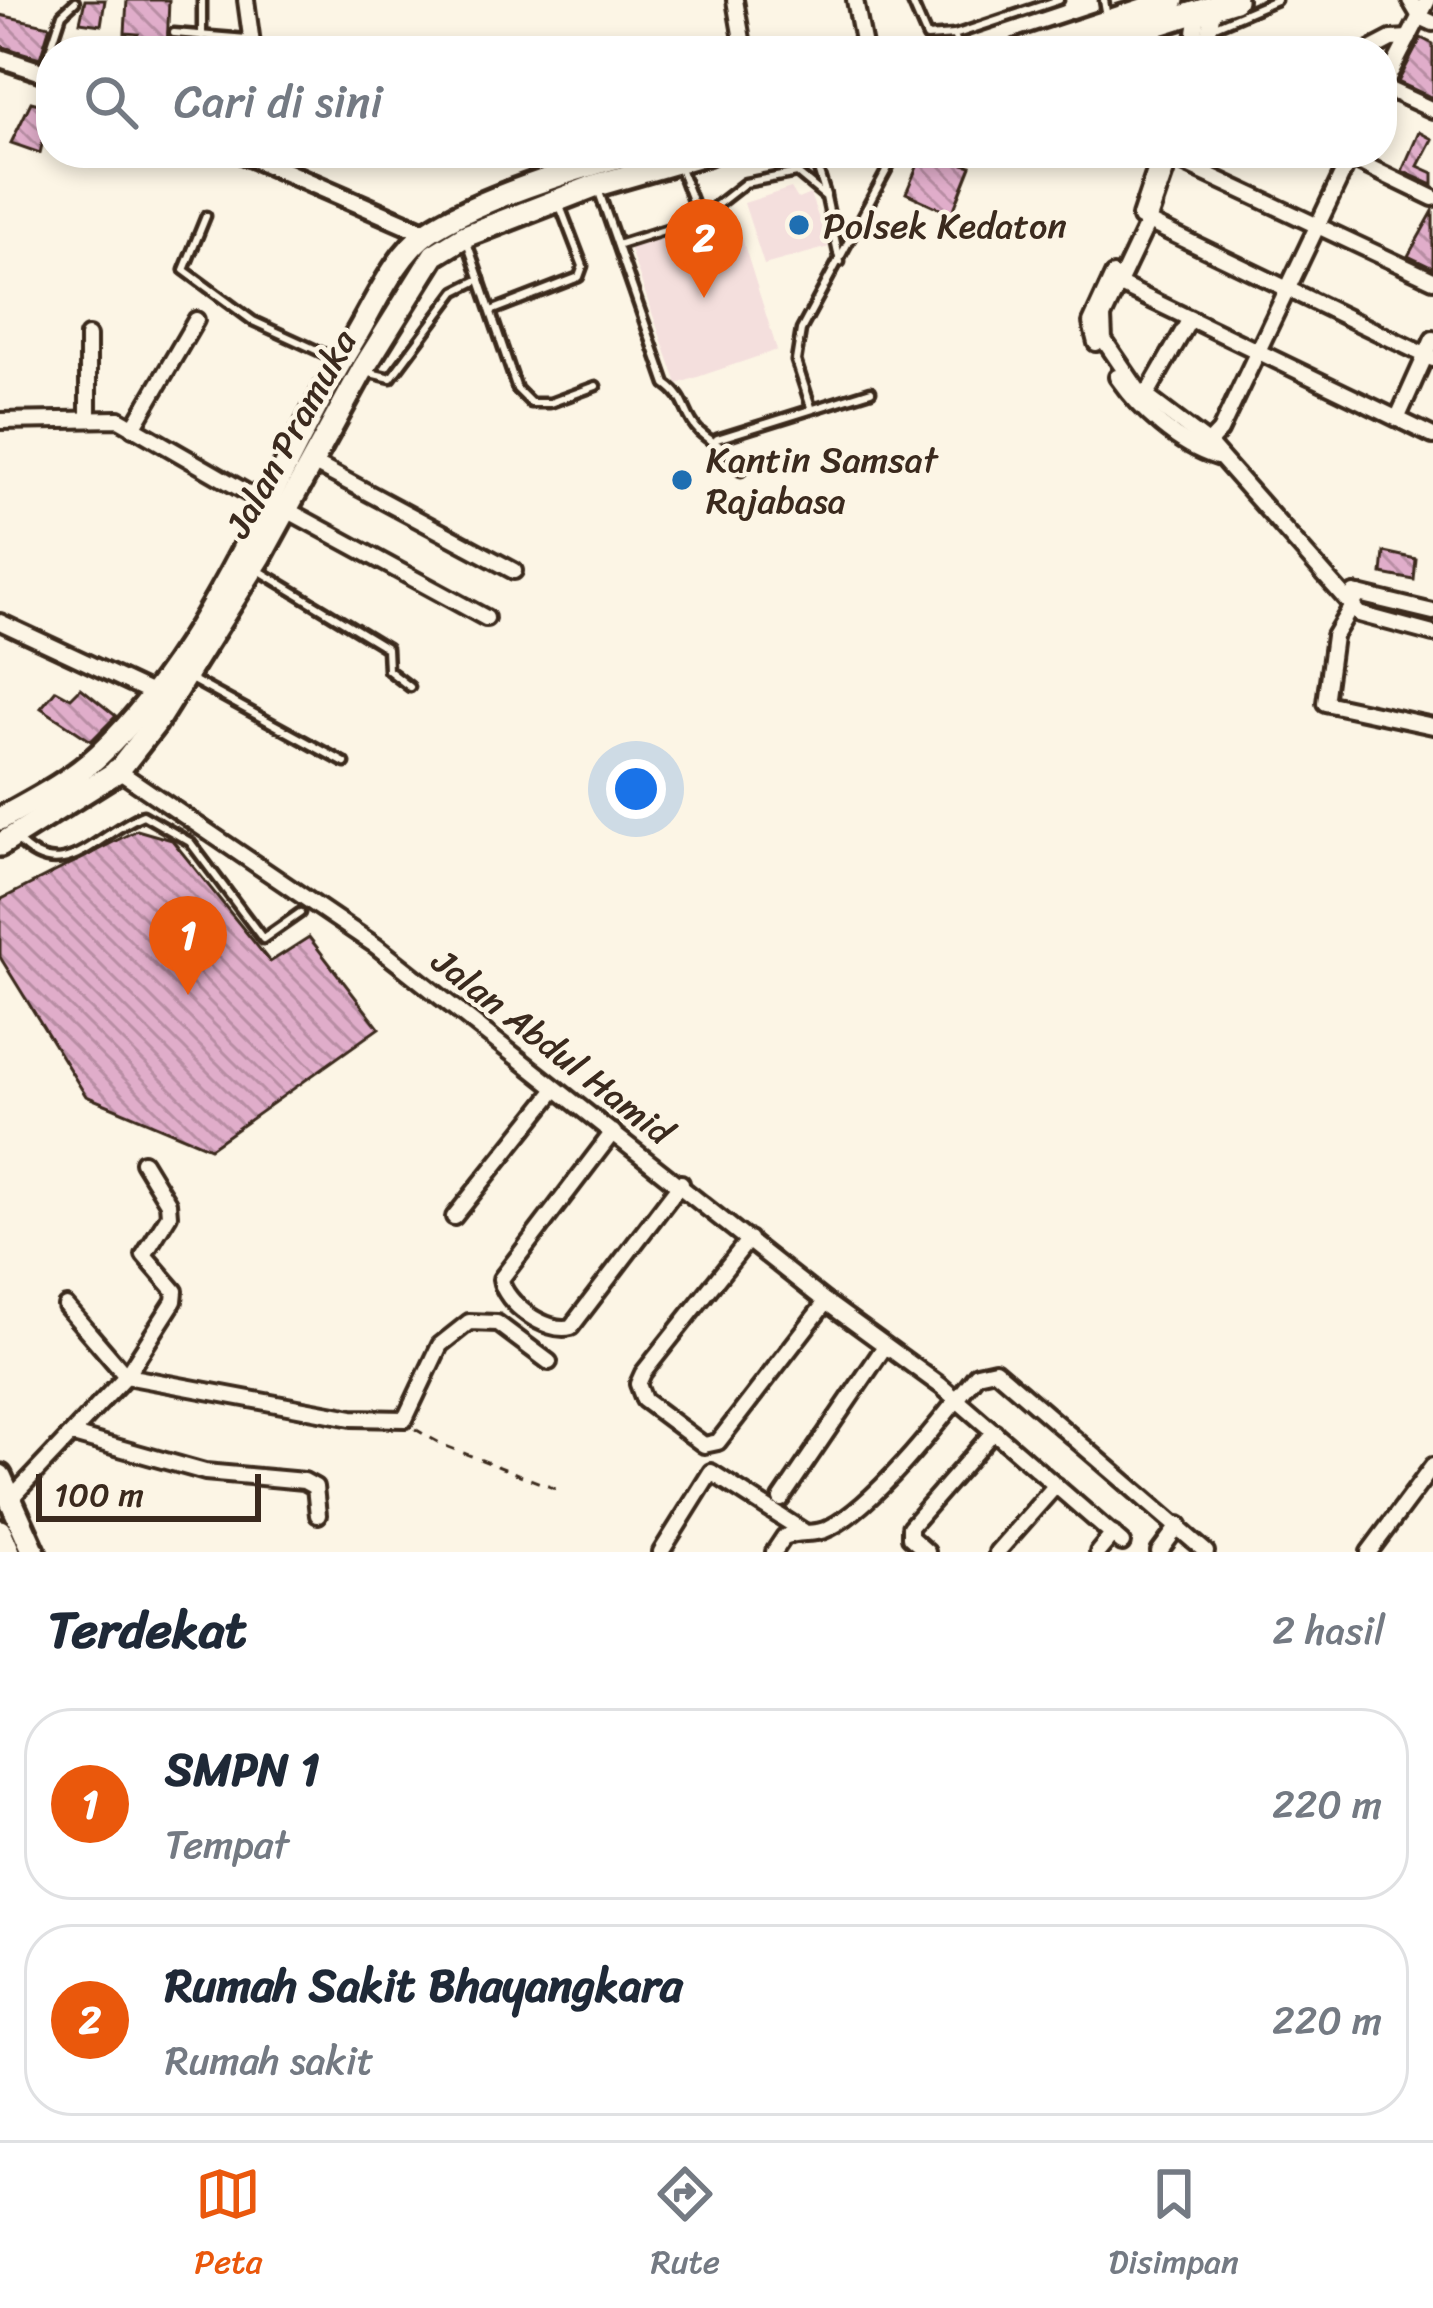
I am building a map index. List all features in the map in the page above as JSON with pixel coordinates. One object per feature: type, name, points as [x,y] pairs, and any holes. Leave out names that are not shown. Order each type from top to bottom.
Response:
[{"type":"main road","points":[[1102,36],[1173,0]]},
{"type":"main road","points":[[1091,36],[1212,15]]},
{"type":"main road","name":"Jalan Pramuka","points":[[5,834],[118,771],[186,676],[405,256],[426,233],[471,210],[590,168]]},
{"type":"main road","name":"Jalan Pramuka","points":[[276,506],[311,461],[352,365],[434,255],[465,236],[645,168]]},
{"type":"main road","name":"Jalan Pramuka","points":[[5,834],[99,755],[152,693],[252,557]]},
{"type":"main road","points":[[6,1486],[34,1552]]},
{"type":"main road","points":[[0,1532],[9,1552]]},
{"type":"street","points":[[246,0],[251,36]]},
{"type":"street","points":[[735,0],[741,36]]},
{"type":"street","points":[[855,0],[862,36]]},
{"type":"street","points":[[1410,0],[1427,20]]},
{"type":"street","points":[[1397,61],[1409,38],[1427,20],[1428,0]]},
{"type":"street","points":[[1397,39],[1409,38]]},
{"type":"street","points":[[0,58],[36,70]]},
{"type":"street","points":[[1397,94],[1433,110]]},
{"type":"street","points":[[287,168],[426,233]]},
{"type":"street","points":[[1161,168],[1144,220],[1094,311],[1093,335],[1143,402],[1208,450],[1371,619],[1433,634]]},
{"type":"street","points":[[1196,168],[1433,280]]},
{"type":"street","points":[[1208,450],[1290,286],[1341,168]]},
{"type":"street","points":[[1374,168],[1433,198]]},
{"type":"street","points":[[1144,220],[1290,286],[1429,357]]},
{"type":"street","points":[[1114,282],[1433,436]]},
{"type":"street","points":[[1143,402],[1190,319]]},
{"type":"street","points":[[133,428],[196,320]]},
{"type":"street","points":[[88,336],[88,416]]},
{"type":"street","points":[[1398,417],[1429,357],[1433,339]]},
{"type":"street","points":[[0,421],[118,419],[486,618]]},
{"type":"street","points":[[311,461],[514,571]]},
{"type":"street","points":[[1356,600],[1433,612]]},
{"type":"street","points":[[1356,600],[1334,636],[1325,703],[1433,726]]},
{"type":"street","points":[[0,622],[152,693]]},
{"type":"street","name":"Jalan Abdul Hamid","points":[[99,755],[376,946],[826,1302],[959,1401],[1118,1539],[1098,1552]]},
{"type":"street","points":[[454,1216],[556,1089]]},
{"type":"street","points":[[613,1132],[501,1279],[514,1302],[550,1327],[571,1327],[681,1183]]},
{"type":"street","points":[[6,1486],[74,1435],[126,1376],[174,1300],[175,1291],[144,1255],[169,1215],[168,1203],[143,1162]]},
{"type":"street","points":[[748,1239],[643,1373],[638,1384],[644,1400],[704,1445],[718,1442],[826,1302]]},
{"type":"street","points":[[66,1306],[126,1376],[352,1418],[405,1419],[440,1345],[469,1322],[497,1323],[549,1362]]},
{"type":"street","points":[[781,1499],[885,1346]]},
{"type":"street","points":[[774,1552],[784,1537],[826,1530],[852,1511],[959,1401],[977,1374],[995,1370],[1206,1552]]},
{"type":"street","points":[[927,1552],[910,1537],[910,1526],[994,1431]]},
{"type":"street","points":[[74,1435],[205,1472],[304,1481],[315,1487],[318,1515]]},
{"type":"street","points":[[1369,1552],[1433,1466]]},
{"type":"street","points":[[661,1552],[712,1472],[806,1533]]},
{"type":"street","points":[[997,1552],[1056,1485]]},
{"type":"street","points":[[1167,1549],[1179,1525]]},
{"type":"lane","points":[[174,33],[202,36],[202,0]]},
{"type":"lane","points":[[911,0],[927,36]]},
{"type":"lane","points":[[941,36],[1059,0]]},
{"type":"lane","points":[[1104,0],[1110,32]]},
{"type":"lane","points":[[1212,15],[1276,0]]},
{"type":"lane","points":[[56,36],[62,14],[75,2]]},
{"type":"lane","points":[[680,168],[700,219]]},
{"type":"lane","points":[[817,168],[840,262]]},
{"type":"lane","points":[[811,407],[800,377],[796,345],[888,168]]},
{"type":"lane","points":[[620,244],[700,219],[745,183],[797,173],[826,197]]},
{"type":"lane","points":[[596,185],[666,384],[683,395],[695,428],[731,452],[741,470]]},
{"type":"lane","points":[[490,311],[580,277],[580,256],[558,201]]},
{"type":"lane","points":[[206,216],[184,270],[253,320],[391,378],[457,291],[480,279]]},
{"type":"lane","points":[[465,236],[517,389],[526,399],[550,403],[596,386]]},
{"type":"lane","points":[[714,440],[871,391]]},
{"type":"lane","points":[[252,557],[387,648],[388,670],[410,687]]},
{"type":"lane","points":[[186,676],[345,763]]},
{"type":"lane","points":[[5,834],[34,858],[59,862],[138,816],[148,816],[190,842],[263,939],[300,913]]},
{"type":"path","points":[[405,1419],[443,1445],[561,1490]]},
{"type":"shaded area","points":[[791,188],[798,199],[810,194],[829,247],[764,265],[744,203]]},
{"type":"shaded area","points":[[736,219],[777,350],[677,384],[629,247]]},
{"type":"building","points":[[85,0],[105,0],[101,25],[80,22]]},
{"type":"building","points":[[127,0],[169,0],[168,36],[125,33]]},
{"type":"building","points":[[0,15],[50,26],[47,36],[36,36],[36,57],[0,46]]},
{"type":"building","points":[[1421,38],[1433,44],[1433,98],[1398,82]]},
{"type":"building","points":[[31,102],[36,103],[36,152],[11,143]]},
{"type":"building","points":[[1419,132],[1432,139],[1418,166],[1433,173],[1433,185],[1402,171]]},
{"type":"building","points":[[917,168],[970,168],[952,214],[906,193]]},
{"type":"building","points":[[1433,211],[1433,268],[1408,256]]},
{"type":"building","points":[[1384,552],[1416,559],[1414,580],[1382,574]]},
{"type":"building","points":[[81,688],[116,716],[91,741],[41,708],[56,690],[71,698]]},
{"type":"building","points":[[137,830],[172,840],[270,962],[309,937],[379,1028],[210,1148],[86,1096],[0,957],[0,900]]},
{"type":"place","name":"Polsek Kedaton","points":[[799,225]]},
{"type":"place","name":"Rumah Sakit Bhayangkara","points":[[704,298]]},
{"type":"place","name":"Kantin Samsat Rajabasa","points":[[682,480]]},
{"type":"place","name":"SMPN 1","points":[[188,995]]}]
